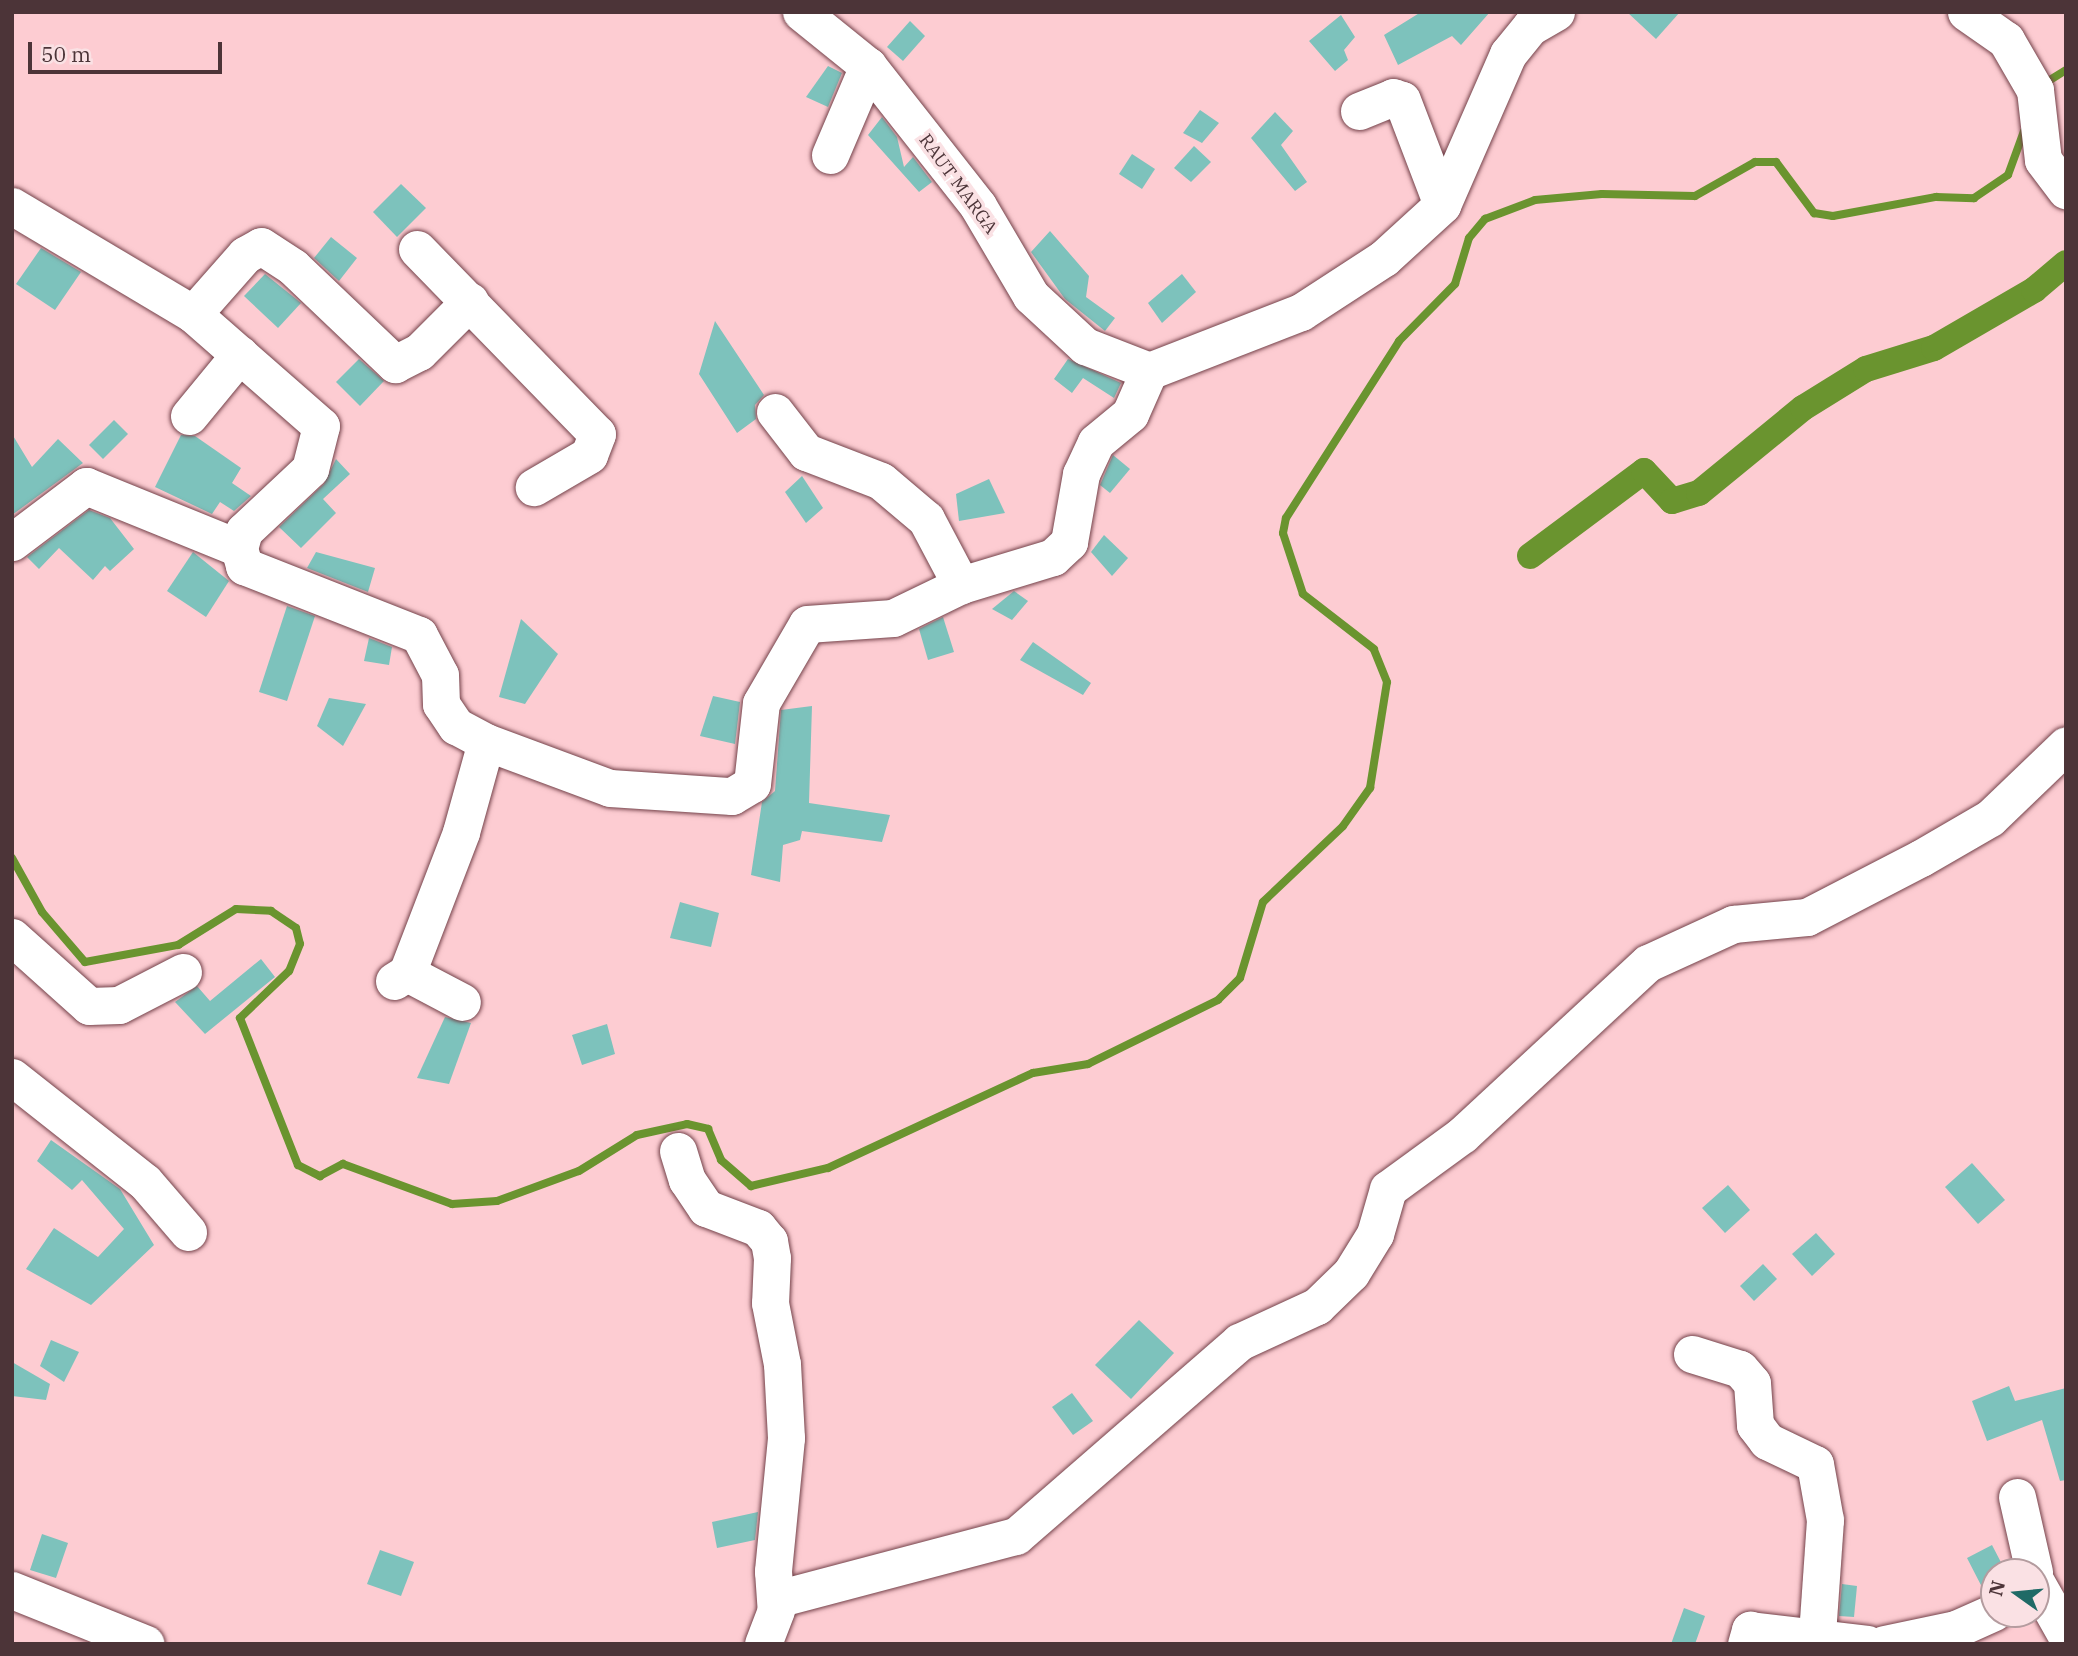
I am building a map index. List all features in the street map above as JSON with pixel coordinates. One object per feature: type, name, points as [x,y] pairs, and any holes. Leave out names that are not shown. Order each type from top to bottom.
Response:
[{"type":"street","name":"RAUT MARGA","points":[[801,12],[868,66],[978,206],[1031,296],[1085,346],[1149,371]]},
{"type":"street","points":[[12,206],[193,314],[321,426],[310,469],[244,531],[239,548],[244,566],[259,575],[419,635],[440,675],[441,704],[456,726],[486,743],[610,788],[745,793],[752,785],[761,703],[807,624],[893,618],[961,585],[1053,557],[1069,542],[1081,474],[1096,442],[1129,414],[1149,371],[1340,290],[1442,205],[1508,54],[1530,27],[1556,12]]},
{"type":"street","points":[[1966,12],[2006,40],[2029,80],[2043,160],[2066,190]]},
{"type":"street","points":[[830,155],[868,66]]},
{"type":"street","points":[[1359,111],[1392,97],[1402,100],[1442,205]]},
{"type":"street","points":[[193,314],[245,255],[261,246],[293,267],[395,364],[419,352],[470,301]]},
{"type":"street","points":[[417,249],[597,434],[589,455],[534,487]]},
{"type":"street","points":[[189,415],[240,354]]},
{"type":"street","points":[[775,412],[806,452],[881,481],[926,519],[961,585]]},
{"type":"street","points":[[12,542],[86,486],[239,548]]},
{"type":"street","points":[[463,1002],[401,977],[461,832],[486,743]]},
{"type":"street","points":[[776,1598],[1016,1536],[1239,1342],[1317,1306],[1351,1273],[1375,1234],[1388,1189],[1462,1135],[1648,963],[1733,924],[1807,917],[1990,818],[2066,746]]},
{"type":"street","points":[[12,937],[89,1006],[120,1004],[183,972]]},
{"type":"street","points":[[12,1077],[145,1182],[188,1232]]},
{"type":"street","points":[[678,1151],[687,1180],[706,1208],[758,1228],[769,1241],[770,1303],[782,1364],[786,1438],[776,1598],[764,1644]]},
{"type":"street","points":[[1692,1354],[1740,1369],[1752,1383],[1755,1425],[1767,1441],[1815,1464],[1825,1520],[1817,1633]]},
{"type":"street","points":[[2017,1497],[2034,1558]]},
{"type":"street","points":[[12,1590],[70,1630],[146,1644]]},
{"type":"street","points":[[2050,1602],[2066,1635]]},
{"type":"street","points":[[1884,1644],[1956,1629],[1980,1618]]},
{"type":"street","points":[[1746,1644],[1750,1630],[1817,1633],[1867,1644]]},
{"type":"building","points":[[1421,12],[1490,12],[1461,45],[1452,36],[1398,65],[1384,35]]},
{"type":"building","points":[[1627,12],[1680,12],[1656,39]]},
{"type":"building","points":[[1341,15],[1355,37],[1344,50],[1348,60],[1335,71],[1309,41]]},
{"type":"building","points":[[910,21],[925,36],[903,61],[887,47]]},
{"type":"building","points":[[828,66],[842,73],[828,107],[806,97]]},
{"type":"building","points":[[1200,110],[1219,123],[1202,143],[1183,133]]},
{"type":"building","points":[[1275,112],[1293,131],[1281,145],[1307,182],[1295,191],[1251,138]]},
{"type":"building","points":[[882,117],[897,137],[904,167],[913,157],[932,182],[919,192],[868,135]]},
{"type":"building","points":[[1194,146],[1211,162],[1191,182],[1174,168]]},
{"type":"building","points":[[1132,154],[1155,169],[1142,189],[1119,174]]},
{"type":"building","points":[[401,184],[426,208],[397,237],[373,212]]},
{"type":"building","points":[[1050,231],[1089,276],[1086,297],[1115,318],[1105,331],[1065,299],[1031,252]]},
{"type":"building","points":[[331,237],[357,258],[339,281],[314,258]]},
{"type":"building","points":[[41,248],[81,272],[55,310],[16,284]]},
{"type":"building","points":[[265,274],[301,303],[278,328],[244,296]]},
{"type":"building","points":[[1182,274],[1196,292],[1162,323],[1148,303]]},
{"type":"building","points":[[715,321],[764,395],[755,405],[756,419],[737,433],[699,374]]},
{"type":"building","points":[[359,359],[384,381],[360,406],[336,382]]},
{"type":"building","points":[[1068,359],[1121,383],[1114,398],[1083,378],[1072,393],[1054,379]]},
{"type":"building","points":[[114,420],[128,434],[103,459],[89,445]]},
{"type":"building","points":[[12,434],[32,467],[58,439],[83,463],[12,515]]},
{"type":"building","points":[[181,435],[195,436],[241,468],[232,483],[251,496],[234,511],[220,502],[212,514],[155,487]]},
{"type":"building","points":[[1113,455],[1130,469],[1110,493],[1100,485]]},
{"type":"building","points":[[336,459],[350,474],[323,499],[336,513],[301,548],[279,527],[324,484]]},
{"type":"building","points":[[802,476],[823,508],[806,523],[785,492]]},
{"type":"building","points":[[989,479],[1005,513],[959,521],[956,494]]},
{"type":"building","points":[[89,510],[110,518],[134,549],[110,571],[105,566],[93,580],[59,548],[39,569],[27,557]]},
{"type":"building","points":[[1104,535],[1128,558],[1112,576],[1091,552]]},
{"type":"building","points":[[193,552],[229,581],[206,617],[167,591]]},
{"type":"building","points":[[316,552],[375,568],[368,592],[307,568]]},
{"type":"building","points":[[1014,591],[1028,601],[1012,620],[992,609]]},
{"type":"building","points":[[287,606],[315,616],[287,701],[259,692]]},
{"type":"building","points":[[943,617],[954,652],[928,660],[919,629]]},
{"type":"building","points":[[521,619],[558,654],[525,704],[499,697]]},
{"type":"building","points":[[369,638],[392,647],[389,665],[364,661]]},
{"type":"building","points":[[1033,642],[1091,683],[1083,695],[1020,660]]},
{"type":"building","points":[[713,696],[740,702],[735,744],[700,736]]},
{"type":"building","points":[[329,698],[366,704],[343,746],[317,726]]},
{"type":"building","points":[[812,706],[809,803],[890,815],[882,842],[802,831],[800,840],[783,845],[780,882],[751,875],[762,802],[775,791],[781,710]]},
{"type":"building","points":[[680,902],[719,913],[711,947],[670,938]]},
{"type":"building","points":[[261,959],[275,977],[205,1034],[175,1002],[197,986],[210,1001]]},
{"type":"building","points":[[445,1017],[471,1023],[449,1084],[417,1078]]},
{"type":"building","points":[[607,1024],[615,1054],[582,1065],[572,1035]]},
{"type":"building","points":[[51,1140],[120,1189],[154,1245],[91,1305],[26,1269],[54,1228],[98,1257],[124,1229],[82,1180],[72,1190],[37,1161]]},
{"type":"building","points":[[1972,1163],[2005,1200],[1978,1224],[1945,1187]]},
{"type":"building","points":[[1728,1185],[1750,1210],[1725,1233],[1702,1208]]},
{"type":"building","points":[[1816,1233],[1835,1254],[1812,1276],[1792,1254]]},
{"type":"building","points":[[1763,1264],[1777,1279],[1754,1301],[1740,1286]]},
{"type":"building","points":[[1139,1320],[1174,1353],[1131,1399],[1095,1365]]},
{"type":"building","points":[[51,1340],[79,1352],[64,1382],[40,1366]]},
{"type":"building","points":[[12,1362],[50,1384],[46,1400],[12,1396]]},
{"type":"building","points":[[2009,1386],[2015,1401],[2066,1388],[2066,1480],[2060,1481],[2042,1420],[1987,1441],[1972,1401]]},
{"type":"building","points":[[1072,1393],[1093,1421],[1073,1435],[1052,1407]]},
{"type":"building","points":[[758,1512],[755,1540],[717,1548],[712,1522]]},
{"type":"building","points":[[42,1534],[68,1543],[56,1578],[30,1570]]},
{"type":"building","points":[[1992,1545],[1999,1558],[1980,1558],[1980,1583],[1967,1558]]},
{"type":"building","points":[[380,1550],[414,1562],[401,1596],[367,1584]]},
{"type":"building","points":[[1842,1584],[1857,1586],[1854,1617],[1839,1616]]},
{"type":"building","points":[[1684,1608],[1705,1616],[1695,1644],[1671,1644]]},
{"type":"waterway","points":[[2042,85],[2066,70]]},
{"type":"waterway","points":[[12,858],[42,912],[85,962],[178,945],[236,909],[271,911],[296,928],[300,944],[289,971],[240,1018],[298,1165],[320,1176],[343,1164],[452,1204],[497,1201],[579,1171],[637,1135],[687,1124],[708,1129],[721,1160],[751,1186],[828,1168],[1033,1073],[1088,1064],[1218,1000],[1240,978],[1263,902],[1343,826],[1370,788],[1387,682],[1374,649],[1303,594],[1283,533],[1286,518],[1399,341],[1455,284],[1469,238],[1485,219],[1535,200],[1602,194],[1695,196],[1755,162],[1776,162],[1814,213],[1833,216],[1936,197],[1974,198],[2008,175],[2024,131]]},
{"type":"waterway","points":[[1530,556],[1644,471],[1672,501],[1699,493],[1803,408],[1866,369],[1934,348],[2034,290],[2066,263]]}]
